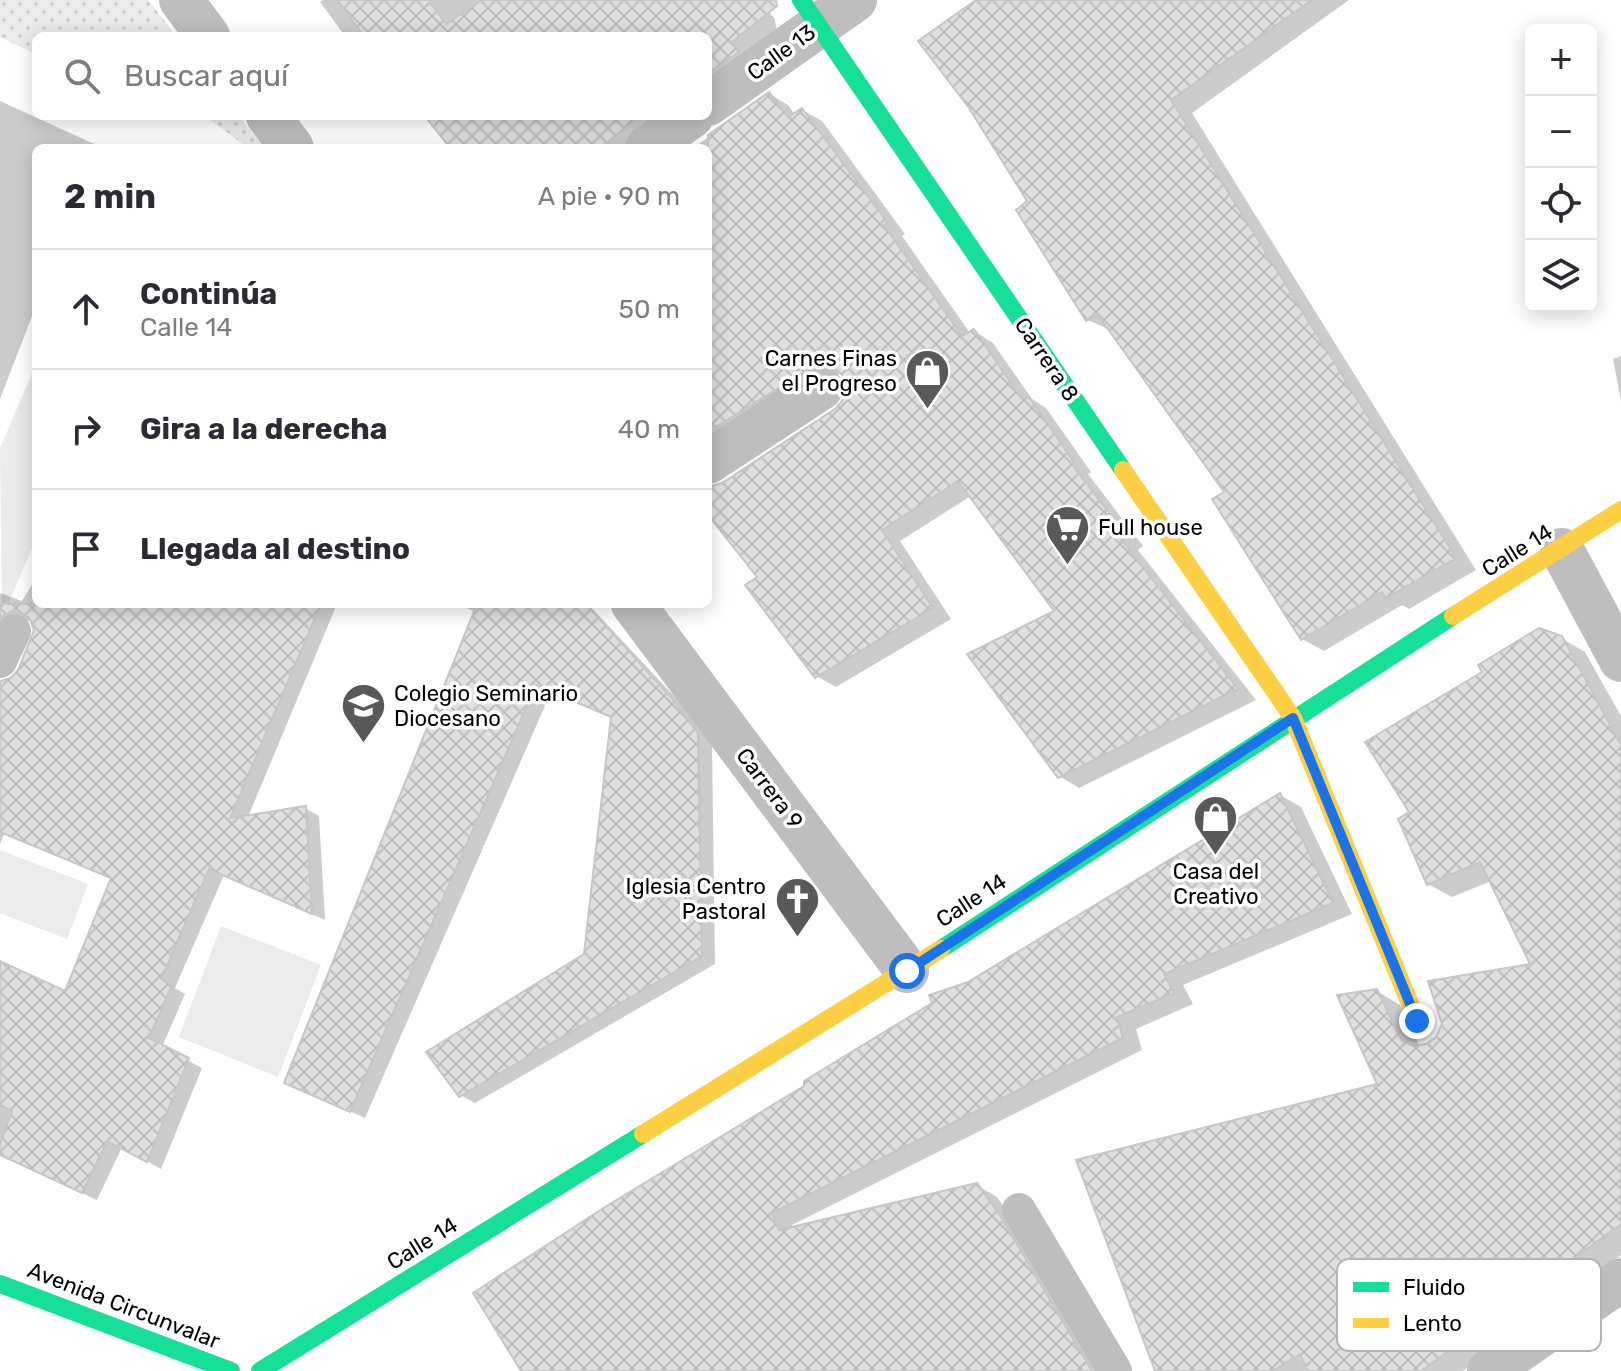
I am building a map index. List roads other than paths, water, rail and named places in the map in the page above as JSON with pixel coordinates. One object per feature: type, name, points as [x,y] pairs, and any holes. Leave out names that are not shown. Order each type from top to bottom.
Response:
[{"type":"street","points":[[181,0],[205,32]]},
{"type":"street","name":"Calle 13","points":[[712,100],[810,13],[855,0]]},
{"type":"street","name":"Carrera 8","points":[[810,13],[1293,718],[1417,1021]]},
{"type":"street","points":[[271,120],[289,144]]},
{"type":"street","points":[[653,144],[686,120]]},
{"type":"street","points":[[712,459],[821,388]]},
{"type":"street","name":"Calle 14","points":[[260,1371],[907,971],[1293,718],[1621,510]]},
{"type":"street","points":[[1562,550],[1621,660]]},
{"type":"street","name":"Carrera 9","points":[[636,608],[907,971]]},
{"type":"street","points":[[1601,1294],[1621,1280]]},
{"type":"street","name":"Avenida Circunvalar","points":[[0,1284],[231,1371]]},
{"type":"street","points":[[1489,1371],[1518,1351]]},
{"type":"lane","points":[[1019,1210],[1115,1371]]},
{"type":"place","name":"Carnes Finas el Progreso","points":[[928,410]]},
{"type":"place","name":"Full house","points":[[1067,566]]},
{"type":"place","name":"Colegio Seminario Diocesano","points":[[363,745]]},
{"type":"place","name":"Casa del Creativo","points":[[1216,857]]},
{"type":"place","name":"Iglesia Centro Pastoral","points":[[797,938]]}]
